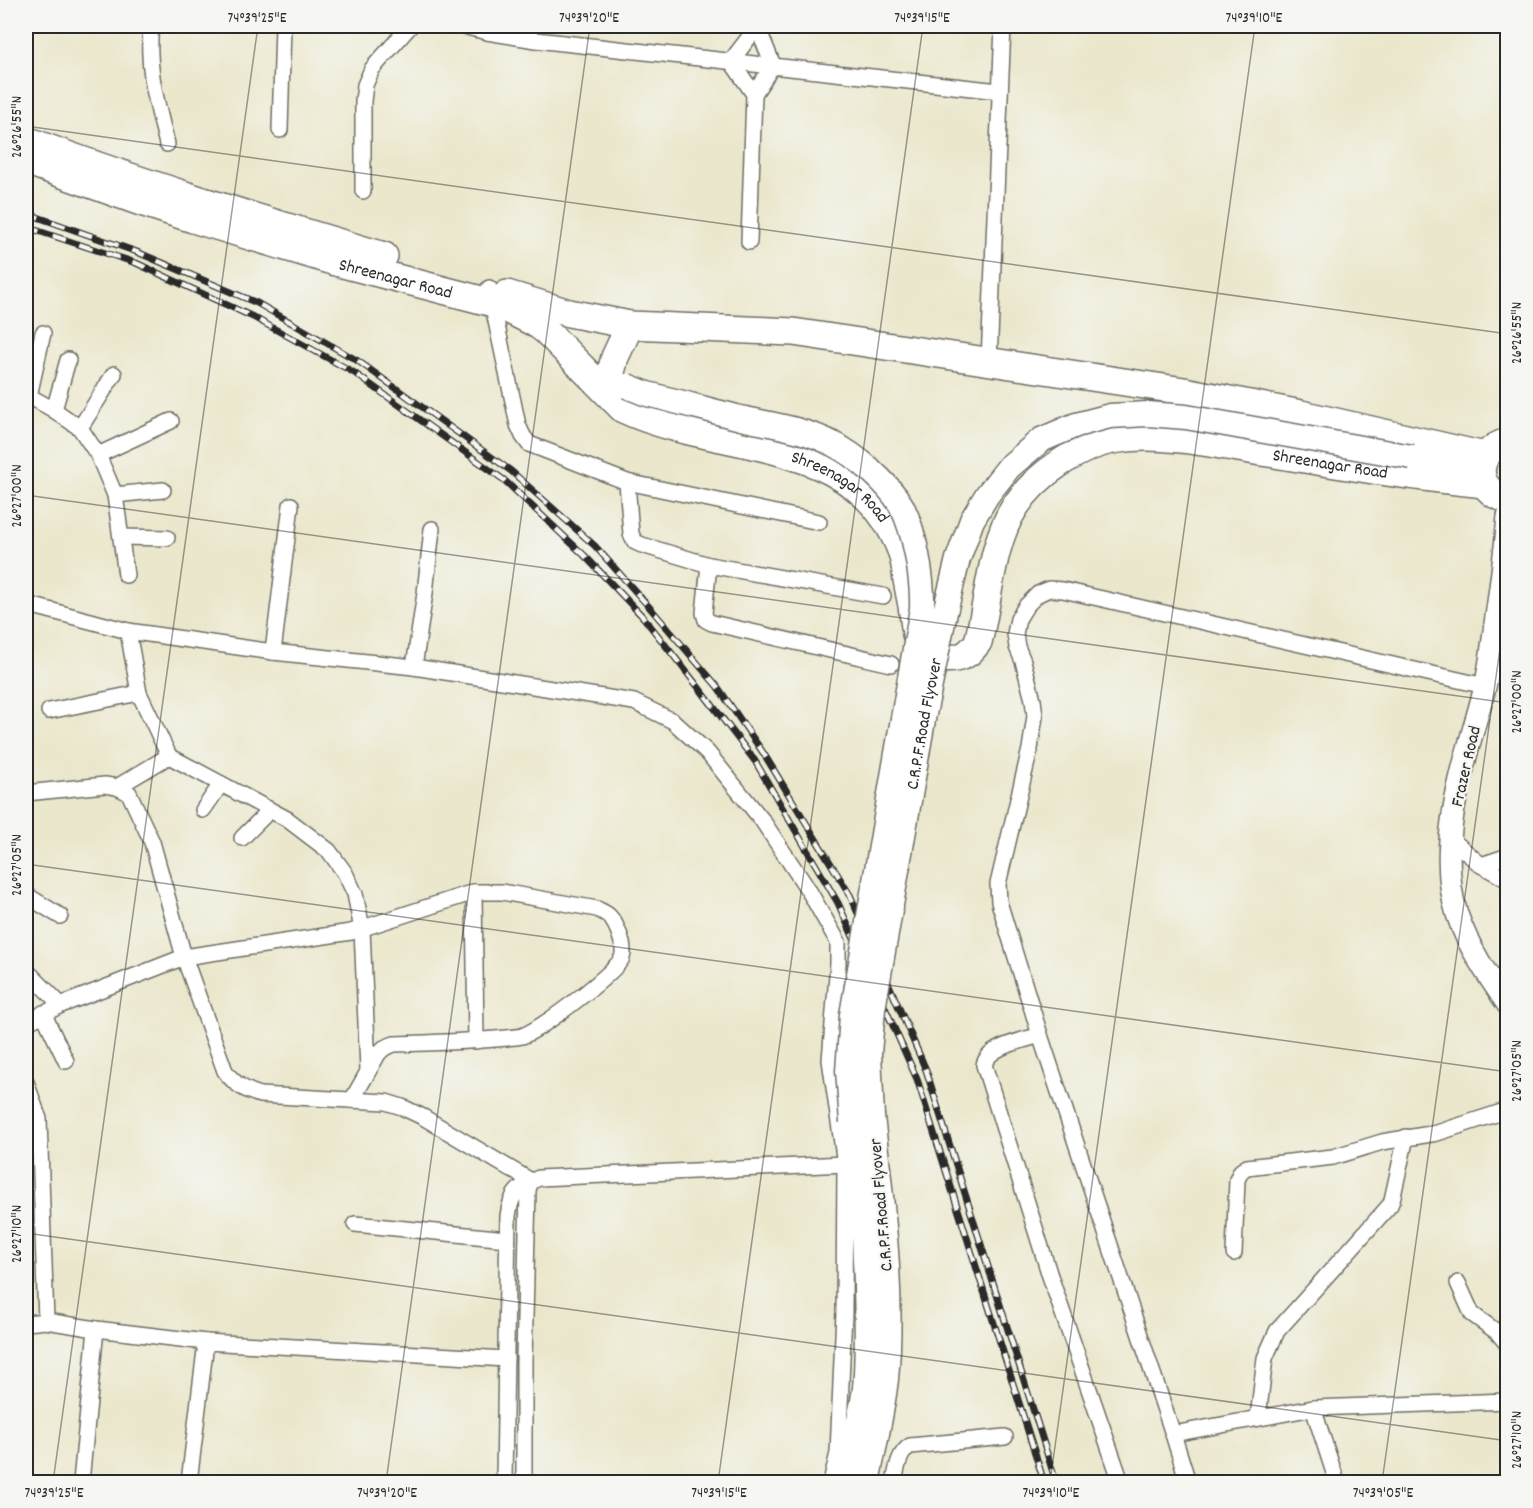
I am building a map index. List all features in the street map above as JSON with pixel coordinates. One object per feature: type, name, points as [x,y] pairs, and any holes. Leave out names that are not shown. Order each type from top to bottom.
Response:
[{"type":"highway","name":"Shreenagar Road","points":[[26,140],[202,201],[491,295],[546,331],[623,409],[664,424],[748,443],[825,467],[846,480],[873,503],[891,527],[903,555],[916,634],[922,646],[937,657],[958,658],[970,652],[978,642],[993,566],[1004,530],[1015,507],[1037,480],[1056,465],[1096,446],[1118,439],[1146,437],[1195,441],[1400,475],[1484,469]]},
{"type":"highway","name":"Shreenagar Road","points":[[26,161],[144,203],[339,263],[569,313],[630,325],[793,332],[1184,391],[1301,414],[1484,469]]},
{"type":"highway","points":[[619,381],[615,357],[630,325]]},
{"type":"highway","points":[[1508,442],[1490,449],[1484,469],[1491,492],[1508,499]]},
{"type":"main road","name":"C.R.P.F.Road Flyover","points":[[581,368],[619,381],[647,394],[797,431],[833,444],[857,459],[883,482],[901,506],[916,549],[922,589],[921,608],[852,1016],[849,1049],[848,1071],[852,1122],[863,1216],[868,1352],[861,1415],[844,1482]]},
{"type":"main road","name":"C.R.P.F.Road Flyover","points":[[867,1482],[880,1422],[886,1378],[888,1329],[887,1271],[872,1117],[869,1053],[873,1009],[924,714],[943,623],[958,559],[972,520],[987,495],[1009,467],[1041,440],[1076,425],[1110,416],[1148,414],[1185,417],[1484,469]]},
{"type":"street","points":[[151,26],[149,40],[151,75],[167,144]]},
{"type":"street","points":[[280,130],[283,26]]},
{"type":"street","points":[[363,191],[365,85],[372,69],[410,26]]},
{"type":"street","points":[[463,26],[487,32],[536,33],[731,61],[999,91]]},
{"type":"street","points":[[731,61],[757,26]]},
{"type":"street","points":[[757,26],[773,66]]},
{"type":"street","points":[[989,361],[1003,26]]},
{"type":"street","points":[[731,61],[754,94]]},
{"type":"street","points":[[748,242],[754,94],[773,66]]},
{"type":"street","points":[[491,295],[518,425],[530,444],[627,482],[819,522]]},
{"type":"street","points":[[43,333],[27,396],[54,410],[80,428],[98,455],[115,495],[126,575]]},
{"type":"street","points":[[54,410],[68,360]]},
{"type":"street","points":[[80,428],[114,374]]},
{"type":"street","points":[[98,455],[171,421]]},
{"type":"street","points":[[627,482],[631,534],[635,542],[709,565],[883,596]]},
{"type":"street","points":[[115,495],[163,490]]},
{"type":"street","points":[[273,652],[291,505]]},
{"type":"street","name":"Frazer Road","points":[[1508,516],[1506,565],[1499,618],[1485,686],[1465,754],[1455,800],[1450,839],[1452,894],[1457,914],[1481,965],[1508,1005]]},
{"type":"street","points":[[414,668],[426,593],[432,529]]},
{"type":"street","points":[[121,537],[167,538]]},
{"type":"street","points":[[709,565],[704,613],[706,620],[891,664]]},
{"type":"street","points":[[1188,1482],[1040,1035],[999,902],[998,884],[1035,716],[1023,661],[1017,647],[1015,634],[1018,620],[1026,606],[1038,594],[1049,589],[1063,590],[1485,686]]},
{"type":"street","points":[[26,604],[128,631],[273,652],[414,668],[634,702],[673,721],[707,752],[762,820],[809,891],[838,942],[830,1060],[845,1164],[844,1311],[838,1453],[831,1482]]},
{"type":"street","points":[[128,631],[139,693],[169,756],[287,819],[329,851],[345,873],[355,894],[362,929],[368,1071]]},
{"type":"street","points":[[49,711],[139,693]]},
{"type":"street","points":[[117,787],[169,756]]},
{"type":"street","points":[[204,810],[221,784]]},
{"type":"street","points":[[26,793],[105,785],[117,787],[129,793],[152,842],[184,957],[225,1071],[233,1082],[247,1091],[260,1095],[387,1102],[423,1117],[531,1181]]},
{"type":"street","points":[[242,838],[270,810]]},
{"type":"street","points":[[1450,839],[1481,865],[1508,880]]},
{"type":"street","points":[[1481,865],[1508,856]]},
{"type":"street","points":[[26,1023],[61,1005],[184,957],[351,932],[474,892],[502,892],[597,909],[609,916],[624,948],[622,958],[615,968],[569,1006],[532,1032],[520,1036],[476,1041],[394,1044],[384,1048],[378,1054],[352,1100]]},
{"type":"street","points":[[474,892],[476,1041]]},
{"type":"street","points":[[26,895],[60,916]]},
{"type":"street","points":[[26,970],[61,1005]]},
{"type":"street","points":[[43,1013],[66,1061]]},
{"type":"street","points":[[1040,1035],[992,1052],[986,1058],[984,1065],[1053,1287],[1121,1482]]},
{"type":"street","points":[[26,1082],[39,1119],[46,1321]]},
{"type":"street","points":[[1234,1252],[1237,1180],[1240,1171],[1247,1167],[1333,1157],[1382,1142],[1437,1133],[1508,1110]]},
{"type":"street","points":[[1258,1418],[1265,1358],[1273,1340],[1390,1205],[1406,1137]]},
{"type":"street","points":[[504,1482],[507,1239],[510,1203],[513,1195],[531,1181],[539,1178],[845,1164]]},
{"type":"street","points":[[524,1482],[524,1361],[528,1190],[531,1181]]},
{"type":"street","points":[[355,1224],[507,1239]]},
{"type":"street","points":[[1458,1283],[1472,1314],[1497,1332],[1508,1345]]},
{"type":"street","points":[[26,1323],[46,1321],[206,1342],[506,1359]]},
{"type":"street","points":[[81,1482],[96,1329]]},
{"type":"street","points":[[189,1482],[206,1342]]},
{"type":"street","points":[[1173,1434],[1313,1408],[1508,1401]]},
{"type":"street","points":[[1313,1408],[1337,1482]]},
{"type":"street","points":[[894,1482],[899,1459],[904,1450],[910,1446],[1005,1437]]},
{"type":"railway","points":[[26,213],[137,252],[257,303],[358,361],[511,471],[595,546],[717,686],[764,754],[850,895],[926,1070],[1056,1482]]},
{"type":"railway","points":[[26,227],[136,263],[253,317],[353,372],[504,480],[584,555],[644,618],[755,761],[838,903],[917,1079],[1044,1482]]}]
